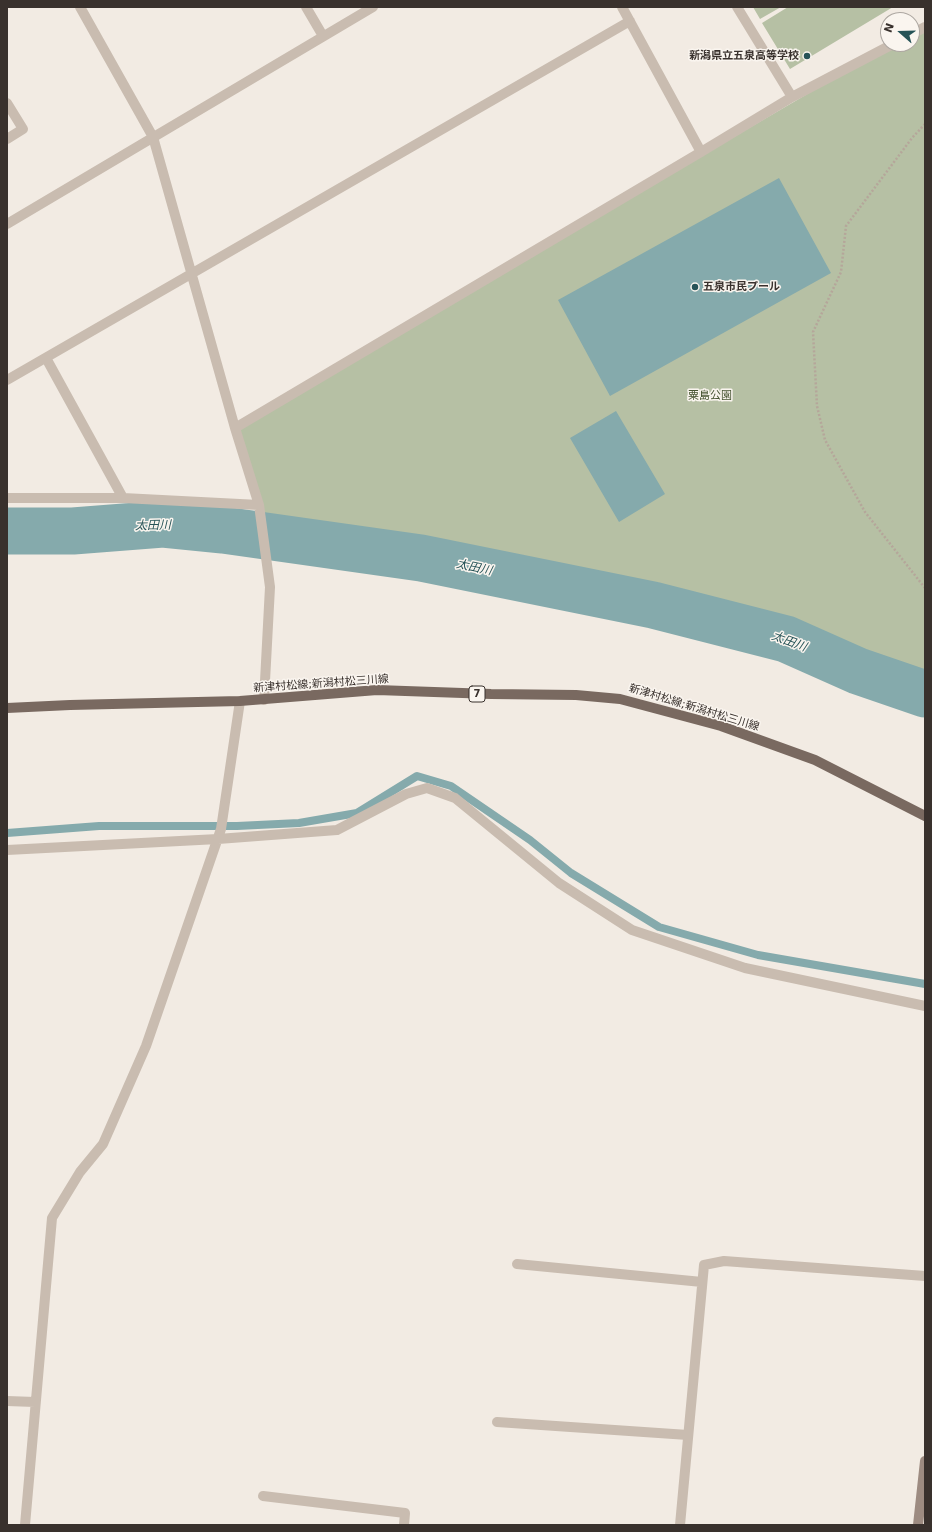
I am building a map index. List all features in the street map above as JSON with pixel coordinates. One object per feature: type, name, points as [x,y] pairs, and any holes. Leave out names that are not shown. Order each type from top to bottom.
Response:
[{"type":"main road","name":"新津村松線;新潟村松三川線","points":[[7,708],[264,700],[377,690],[620,698],[721,726],[815,760],[925,816]]},
{"type":"main road","points":[[918,1525],[925,1461]]},
{"type":"street","points":[[306,7],[323,36]]},
{"type":"street","points":[[7,224],[373,7]]},
{"type":"street","points":[[622,7],[701,152]]},
{"type":"street","points":[[737,7],[792,97]]},
{"type":"street","points":[[85,9],[153,137],[235,428],[259,505],[270,587],[264,700]]},
{"type":"street","points":[[7,380],[630,21]]},
{"type":"street","points":[[235,428],[792,97],[880,51]]},
{"type":"street","points":[[7,103],[23,129],[7,139]]},
{"type":"street","points":[[46,358],[123,498]]},
{"type":"street","points":[[7,498],[123,498],[259,505]]},
{"type":"street","points":[[25,1525],[52,1218],[80,1172],[103,1144],[143,1053],[221,829],[240,701]]},
{"type":"street","points":[[7,850],[218,839],[337,830],[406,794],[427,788],[455,798],[559,883],[632,930],[745,968],[925,1006]]},
{"type":"street","points":[[680,1525],[704,1266],[724,1261],[925,1276]]},
{"type":"street","points":[[517,1264],[702,1282]]},
{"type":"street","points":[[7,1401],[35,1402]]},
{"type":"street","points":[[497,1422],[688,1435]]},
{"type":"street","points":[[263,1496],[405,1513],[404,1525]]},
{"type":"path","points":[[925,124],[912,138],[846,226],[841,272],[813,332],[817,406],[825,440],[866,512],[925,588]]},
{"type":"green space","points":[[753,7],[781,7],[760,19]]},
{"type":"green space","points":[[788,7],[893,7],[885,12],[880,12],[880,15],[790,69],[762,23]]},
{"type":"green space","name":"粟島公園","points":[[925,27],[925,694],[858,671],[786,639],[653,605],[421,558],[330,546],[262,531],[235,428],[880,52],[920,52],[920,30]]},
{"type":"water","name":"五泉市民プール","points":[[779,178],[831,273],[610,396],[558,300]]},
{"type":"water","points":[[616,411],[665,494],[619,522],[570,438]]},
{"type":"waterway","name":"太田川","points":[[7,531],[73,531],[163,524],[223,530],[421,558],[653,605],[786,639],[858,671],[925,694]]},
{"type":"waterway","points":[[7,833],[99,826],[237,826],[299,823],[357,813],[417,776],[451,786],[530,840],[571,873],[659,927],[758,955],[925,984]]},
{"type":"place","name":"新潟県立五泉高等学校","points":[[807,56]]},
{"type":"place","name":"五泉市民プール","points":[[695,287]]}]
